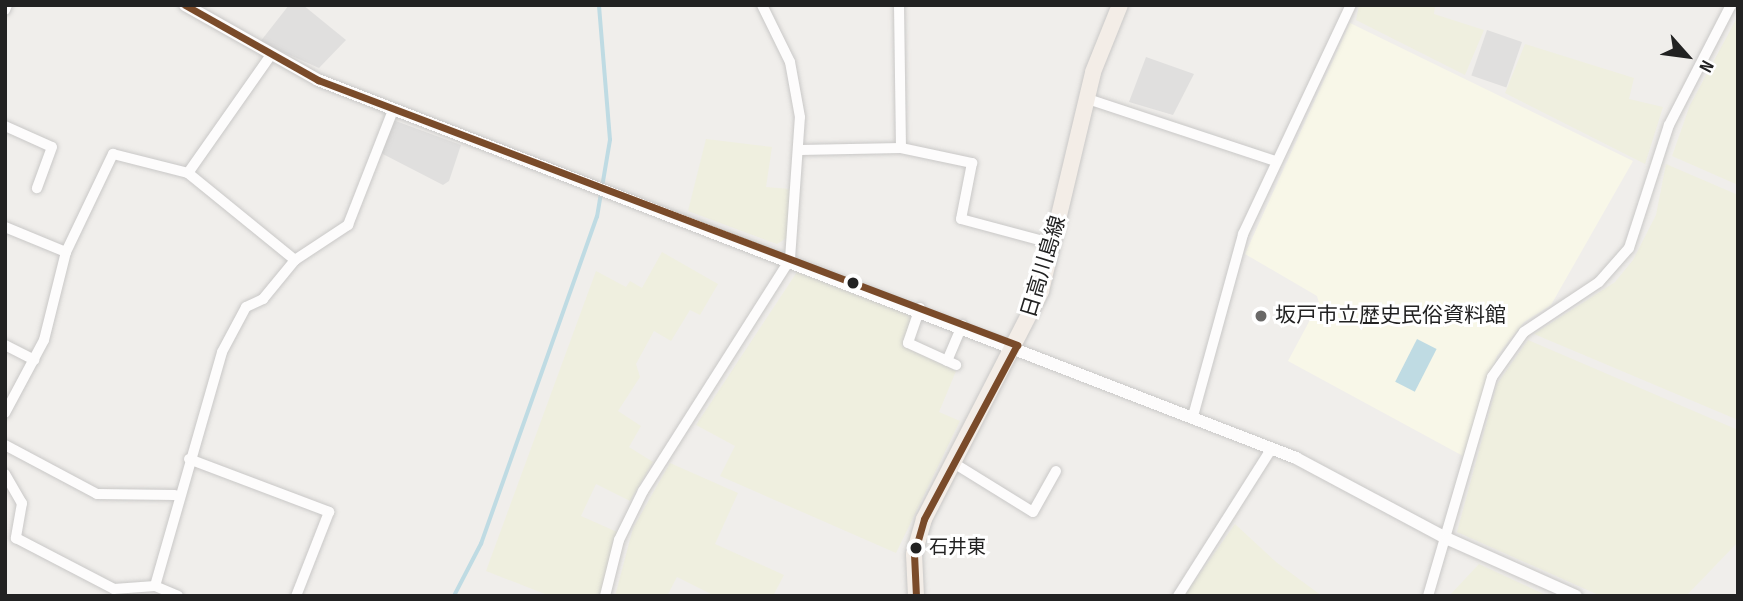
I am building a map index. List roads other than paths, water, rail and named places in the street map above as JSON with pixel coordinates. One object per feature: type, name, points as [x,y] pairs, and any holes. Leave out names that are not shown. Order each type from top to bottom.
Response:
[{"type":"main road","name":"日高川島線","points":[[916,596],[918,538],[952,462],[1017,345],[1054,244],[1088,100],[1120,5]]},
{"type":"street","points":[[5,10],[7,5]]},
{"type":"street","points":[[185,5],[271,55],[393,110],[1017,345],[1272,448],[1448,539],[1576,596]]},
{"type":"street","points":[[605,596],[619,540],[643,491],[790,259],[800,150],[790,62],[762,5]]},
{"type":"street","points":[[899,5],[901,148]]},
{"type":"street","points":[[1192,416],[1242,234],[1351,5]]},
{"type":"street","points":[[1428,596],[1448,539],[1498,366],[1524,332],[1599,282],[1629,248],[1669,125],[1731,5]]},
{"type":"street","points":[[188,173],[271,55]]},
{"type":"street","points":[[1088,100],[1275,161]]},
{"type":"street","points":[[155,586],[176,495],[189,459],[206,388],[238,319],[295,260],[348,225],[393,110]]},
{"type":"street","points":[[5,126],[52,146],[37,188]]},
{"type":"street","points":[[800,150],[901,148],[972,163],[961,219],[1054,244]]},
{"type":"street","points":[[5,412],[34,360],[66,252],[113,154],[188,173],[295,260]]},
{"type":"street","points":[[5,227],[66,252]]},
{"type":"street","points":[[920,308],[908,343],[951,363],[962,325]]},
{"type":"street","points":[[5,345],[34,360]]},
{"type":"street","points":[[5,445],[97,494],[176,495]]},
{"type":"street","points":[[1178,596],[1272,448]]},
{"type":"street","points":[[189,459],[329,512],[296,596]]},
{"type":"street","points":[[952,462],[1033,512],[1056,471]]},
{"type":"street","points":[[5,474],[22,503],[16,538],[114,593],[155,586],[173,595]]},
{"type":"water","points":[[1417,339],[1437,349],[1415,392],[1395,382]]},
{"type":"waterway","points":[[454,596],[481,544],[597,217],[610,140],[599,5]]},
{"type":"place","name":"坂戸市立歴史民俗資料館","points":[[1261,316]]},
{"type":"place","name":"石井東","points":[[916,548]]}]
